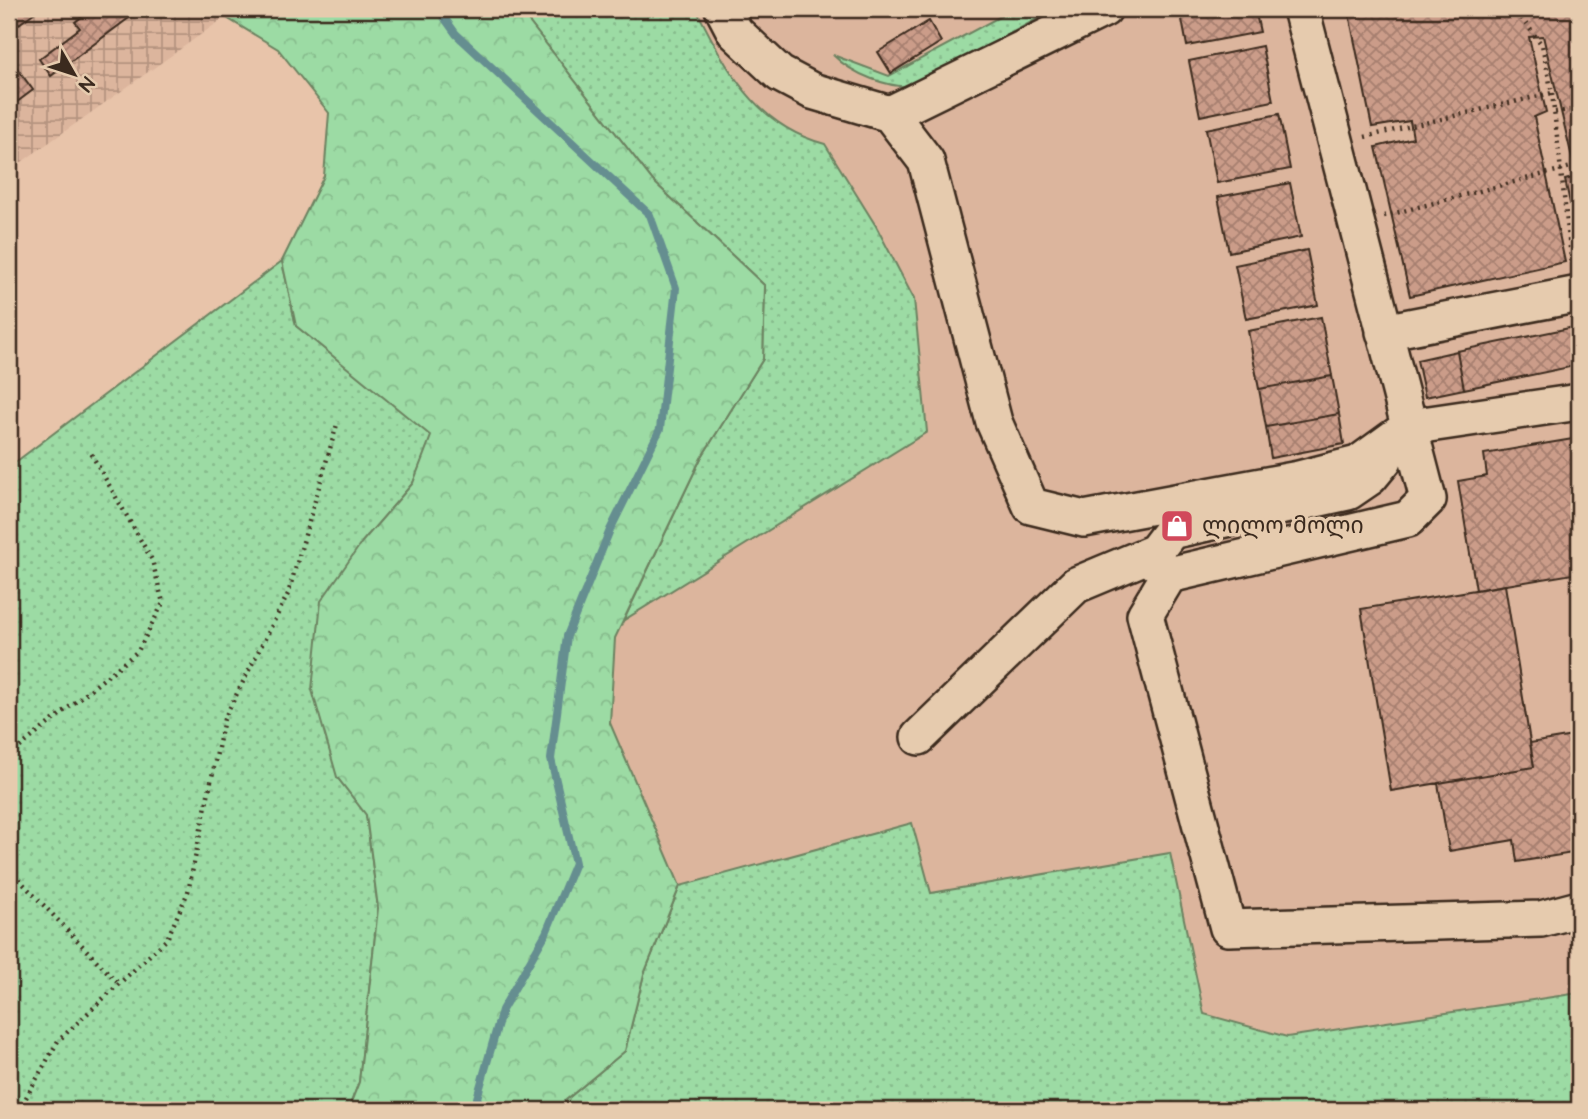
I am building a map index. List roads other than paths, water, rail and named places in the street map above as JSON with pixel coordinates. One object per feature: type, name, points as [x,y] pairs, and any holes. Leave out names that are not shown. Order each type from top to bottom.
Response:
[{"type":"lane","points":[[723,9],[736,32],[780,74],[812,91],[890,114],[926,162],[994,422],[1031,506],[1084,519],[1299,479],[1358,464],[1409,427],[1579,402]]},
{"type":"lane","points":[[890,114],[1104,9]]},
{"type":"lane","points":[[919,737],[1076,585],[1162,564],[1408,519],[1428,499],[1301,9]]},
{"type":"lane","points":[[1384,332],[1578,294]]},
{"type":"lane","points":[[1409,427],[1370,477],[1348,492],[1171,531],[1145,615],[1228,928],[1541,919],[1579,909]]},
{"type":"waterway","points":[[438,9],[456,34],[650,215],[676,288],[660,429],[610,530],[567,636],[551,759],[575,863],[546,933],[502,1010],[477,1098],[483,1110]]},
{"type":"place","name":"ლილო მოლი","points":[[1177,526]]}]
